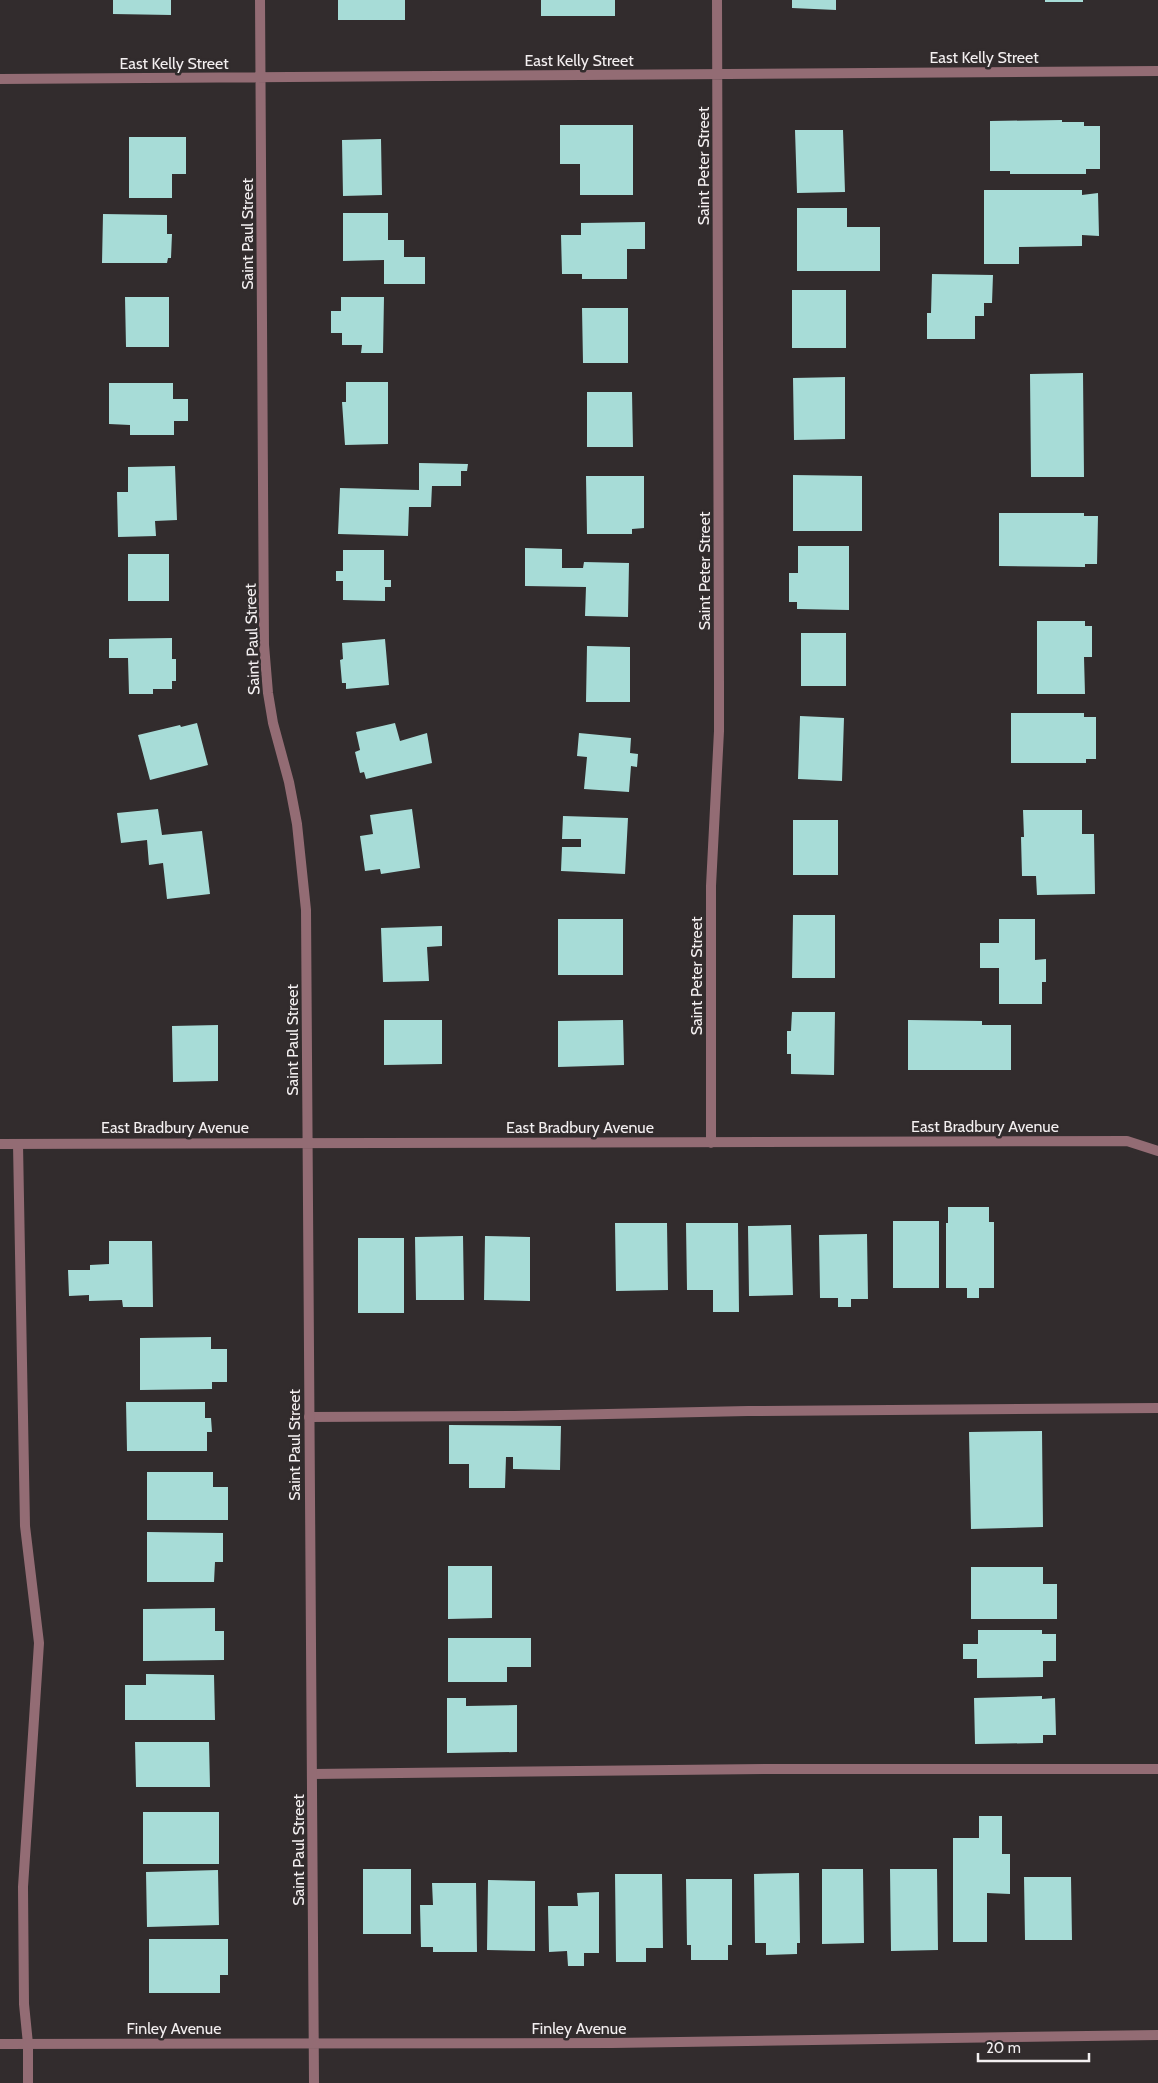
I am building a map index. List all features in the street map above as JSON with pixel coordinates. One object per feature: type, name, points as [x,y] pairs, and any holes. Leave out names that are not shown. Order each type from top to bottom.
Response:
[{"type":"street","name":"Saint Paul Street","points":[[260,0],[264,646],[273,723],[294,810],[306,910],[314,2083]]},
{"type":"street","name":"Saint Peter Street","points":[[711,1143],[711,886],[719,689],[717,0]]},
{"type":"street","name":"East Kelly Street","points":[[0,80],[1158,71]]},
{"type":"street","name":"East Bradbury Avenue","points":[[0,1144],[307,1141],[711,1143],[1127,1141],[1158,1151]]},
{"type":"street","points":[[18,1144],[25,1526],[39,1643],[23,1887],[24,2004],[28,2044],[28,2083]]},
{"type":"street","points":[[309,1417],[767,1410],[1158,1408]]},
{"type":"street","points":[[312,1774],[762,1769],[1158,1769]]},
{"type":"street","name":"Finley Avenue","points":[[0,2044],[612,2043],[1158,2035]]},
{"type":"building","points":[[113,0],[171,0],[171,15],[113,14]]},
{"type":"building","points":[[338,0],[405,0],[405,20],[338,20]]},
{"type":"building","points":[[541,0],[615,0],[615,16],[541,16]]},
{"type":"building","points":[[792,0],[836,0],[836,10],[792,8]]},
{"type":"building","points":[[1045,0],[1083,0],[1083,2],[1045,2]]},
{"type":"building","points":[[1062,120],[1062,122],[1084,122],[1084,126],[1100,126],[1100,169],[1086,169],[1086,174],[1010,174],[1010,171],[990,171],[990,121]]},
{"type":"building","points":[[560,125],[633,125],[633,195],[580,195],[580,164],[560,164]]},
{"type":"building","points":[[795,130],[843,130],[845,192],[797,193]]},
{"type":"building","points":[[129,137],[186,137],[186,174],[172,174],[172,198],[129,198]]},
{"type":"building","points":[[381,139],[382,195],[343,196],[342,140]]},
{"type":"building","points":[[984,190],[1082,190],[1082,195],[1098,193],[1099,236],[1082,235],[1082,246],[1019,247],[1019,264],[984,264]]},
{"type":"building","points":[[797,208],[847,208],[847,227],[880,227],[880,271],[797,271]]},
{"type":"building","points":[[343,213],[388,213],[388,240],[404,240],[404,257],[425,257],[425,284],[384,284],[384,260],[343,261]]},
{"type":"building","points":[[103,214],[167,215],[167,234],[172,234],[171,258],[168,258],[167,263],[102,263]]},
{"type":"building","points":[[645,222],[645,249],[627,249],[627,279],[582,279],[582,274],[562,274],[561,235],[581,235],[581,223]]},
{"type":"building","points":[[932,274],[993,275],[992,303],[984,303],[984,316],[975,316],[975,339],[927,339],[927,313],[931,313]]},
{"type":"building","points":[[792,290],[846,290],[846,348],[792,348]]},
{"type":"building","points":[[125,297],[169,297],[169,347],[126,347]]},
{"type":"building","points":[[341,297],[384,297],[383,353],[361,353],[362,345],[342,345],[342,333],[331,333],[331,311],[341,311]]},
{"type":"building","points":[[582,308],[628,308],[628,363],[583,363]]},
{"type":"building","points":[[1083,373],[1084,477],[1031,477],[1030,374]]},
{"type":"building","points":[[845,377],[845,439],[794,440],[793,378]]},
{"type":"building","points":[[346,382],[388,382],[388,444],[345,445],[342,402],[346,402]]},
{"type":"building","points":[[109,383],[173,383],[173,399],[188,399],[188,421],[174,421],[174,435],[130,435],[130,425],[109,424]]},
{"type":"building","points":[[587,392],[632,392],[633,447],[587,447]]},
{"type":"building","points":[[419,463],[468,464],[467,471],[461,471],[461,486],[432,486],[431,507],[409,507],[408,536],[338,534],[340,488],[419,490]]},
{"type":"building","points":[[175,466],[177,520],[155,521],[156,536],[118,537],[117,492],[128,492],[128,467]]},
{"type":"building","points":[[793,475],[862,476],[862,531],[793,531]]},
{"type":"building","points":[[586,476],[644,476],[644,528],[632,529],[632,534],[587,534]]},
{"type":"building","points":[[999,513],[1084,513],[1084,516],[1098,516],[1097,564],[1085,564],[1085,567],[999,566]]},
{"type":"building","points":[[798,546],[849,546],[849,610],[797,609],[797,602],[789,602],[789,573],[798,573]]},
{"type":"building","points":[[525,548],[562,549],[562,568],[583,568],[584,562],[629,563],[628,617],[585,616],[586,587],[525,586]]},
{"type":"building","points":[[343,550],[384,550],[384,580],[391,580],[391,587],[385,587],[385,601],[343,600],[343,581],[336,581],[336,571],[343,571]]},
{"type":"building","points":[[128,554],[169,554],[169,601],[128,601]]},
{"type":"building","points":[[1037,621],[1085,621],[1085,626],[1092,626],[1092,657],[1084,657],[1085,694],[1037,694]]},
{"type":"building","points":[[801,633],[846,633],[846,686],[801,686]]},
{"type":"building","points":[[172,638],[172,659],[176,659],[176,681],[172,681],[172,689],[153,689],[153,694],[129,694],[128,658],[109,658],[109,639]]},
{"type":"building","points":[[385,639],[389,685],[346,689],[346,683],[342,683],[340,660],[343,659],[342,643]]},
{"type":"building","points":[[587,646],[630,647],[630,702],[586,702]]},
{"type":"building","points":[[1011,713],[1084,713],[1084,717],[1096,717],[1096,759],[1086,759],[1086,763],[1011,763]]},
{"type":"building","points":[[800,716],[844,718],[842,781],[798,779]]},
{"type":"building","points":[[197,723],[208,765],[150,780],[138,735]]},
{"type":"building","points":[[395,723],[400,741],[427,733],[432,763],[366,779],[364,772],[360,773],[355,752],[360,750],[356,732]]},
{"type":"building","points":[[579,733],[631,738],[630,753],[638,754],[637,767],[631,766],[629,792],[584,789],[587,757],[577,756]]},
{"type":"building","points":[[158,809],[162,835],[202,831],[210,894],[167,899],[163,863],[149,865],[147,840],[121,843],[117,813]]},
{"type":"building","points":[[412,809],[420,868],[381,874],[380,869],[365,871],[360,836],[373,834],[370,815]]},
{"type":"building","points":[[1023,810],[1082,810],[1082,834],[1094,834],[1095,894],[1037,895],[1036,876],[1022,876],[1021,837],[1024,837]]},
{"type":"building","points":[[563,816],[628,818],[625,874],[561,871],[562,847],[581,847],[581,839],[562,839]]},
{"type":"building","points":[[793,820],[838,820],[838,875],[793,875]]},
{"type":"building","points":[[793,915],[835,915],[835,978],[792,978]]},
{"type":"building","points":[[558,919],[623,919],[623,975],[558,975]]},
{"type":"building","points":[[999,919],[1035,919],[1035,960],[1046,959],[1046,982],[1042,982],[1042,1004],[999,1004],[999,968],[980,968],[980,943],[999,943]]},
{"type":"building","points":[[442,926],[442,946],[427,947],[429,981],[383,982],[381,928]]},
{"type":"building","points":[[792,1012],[835,1012],[834,1075],[791,1074],[791,1054],[787,1054],[787,1031],[791,1031]]},
{"type":"building","points":[[384,1020],[442,1020],[442,1064],[384,1065]]},
{"type":"building","points":[[623,1020],[624,1065],[558,1067],[558,1021]]},
{"type":"building","points":[[908,1020],[982,1021],[982,1025],[1011,1025],[1011,1070],[908,1070]]},
{"type":"building","points":[[218,1025],[218,1081],[173,1082],[172,1026]]},
{"type":"building","points":[[948,1207],[989,1207],[989,1222],[994,1222],[994,1288],[979,1288],[979,1298],[967,1298],[967,1288],[946,1288],[946,1223],[948,1223]]},
{"type":"building","points":[[893,1221],[939,1221],[939,1288],[893,1288]]},
{"type":"building","points":[[615,1223],[667,1223],[668,1290],[616,1291]]},
{"type":"building","points":[[686,1223],[738,1223],[739,1312],[713,1312],[713,1290],[687,1290]]},
{"type":"building","points":[[791,1225],[793,1295],[749,1296],[748,1226]]},
{"type":"building","points":[[867,1234],[868,1299],[851,1299],[851,1307],[838,1307],[838,1298],[820,1298],[819,1235]]},
{"type":"building","points":[[463,1236],[464,1300],[416,1300],[415,1237]]},
{"type":"building","points":[[485,1236],[530,1237],[530,1301],[484,1300]]},
{"type":"building","points":[[358,1238],[404,1238],[404,1313],[358,1313]]},
{"type":"building","points":[[109,1241],[152,1241],[153,1307],[123,1307],[122,1300],[89,1301],[89,1295],[69,1296],[68,1270],[90,1270],[90,1265],[109,1264]]},
{"type":"building","points":[[211,1337],[211,1349],[227,1349],[227,1382],[212,1382],[212,1389],[140,1390],[140,1338]]},
{"type":"building","points":[[126,1402],[205,1402],[205,1418],[211,1418],[212,1432],[207,1432],[207,1451],[127,1451]]},
{"type":"building","points":[[449,1425],[561,1426],[560,1470],[513,1469],[513,1457],[506,1457],[505,1488],[469,1488],[469,1464],[449,1464]]},
{"type":"building","points":[[1042,1431],[1043,1527],[971,1529],[969,1432]]},
{"type":"building","points":[[147,1472],[213,1472],[213,1487],[228,1487],[228,1520],[147,1520]]},
{"type":"building","points":[[147,1532],[223,1533],[223,1562],[215,1562],[214,1582],[147,1582]]},
{"type":"building","points":[[448,1566],[492,1566],[492,1618],[448,1619]]},
{"type":"building","points":[[971,1567],[1043,1567],[1043,1584],[1057,1584],[1057,1619],[971,1619]]},
{"type":"building","points":[[215,1608],[215,1631],[224,1631],[224,1660],[143,1661],[143,1609]]},
{"type":"building","points":[[978,1630],[1042,1630],[1042,1634],[1056,1634],[1056,1661],[1043,1661],[1043,1677],[977,1678],[977,1659],[963,1659],[963,1644],[978,1644]]},
{"type":"building","points":[[448,1638],[531,1638],[531,1667],[507,1667],[507,1682],[448,1682]]},
{"type":"building","points":[[146,1674],[214,1675],[215,1720],[125,1720],[125,1685],[146,1685]]},
{"type":"building","points":[[1042,1696],[1042,1699],[1055,1698],[1056,1735],[1043,1735],[1043,1743],[975,1744],[974,1698]]},
{"type":"building","points":[[447,1698],[466,1698],[466,1706],[517,1705],[517,1752],[447,1753]]},
{"type":"building","points":[[135,1742],[209,1742],[210,1787],[136,1787]]},
{"type":"building","points":[[143,1812],[219,1812],[219,1864],[143,1864]]},
{"type":"building","points":[[979,1816],[1002,1816],[1002,1854],[1010,1854],[1010,1894],[987,1893],[987,1942],[953,1942],[953,1838],[979,1838]]},
{"type":"building","points":[[363,1869],[411,1869],[411,1934],[363,1934]]},
{"type":"building","points":[[822,1869],[863,1869],[864,1943],[822,1944]]},
{"type":"building","points":[[890,1869],[937,1869],[938,1950],[891,1951]]},
{"type":"building","points":[[218,1870],[219,1925],[147,1927],[146,1872]]},
{"type":"building","points":[[799,1873],[800,1943],[797,1943],[797,1954],[766,1955],[766,1943],[755,1943],[754,1874]]},
{"type":"building","points":[[615,1874],[662,1874],[663,1948],[646,1948],[646,1962],[616,1962]]},
{"type":"building","points":[[1024,1877],[1071,1877],[1072,1940],[1025,1940]]},
{"type":"building","points":[[686,1879],[732,1879],[732,1945],[728,1945],[728,1960],[691,1960],[691,1945],[687,1945]]},
{"type":"building","points":[[488,1880],[535,1881],[535,1951],[487,1950]]},
{"type":"building","points":[[432,1883],[476,1883],[477,1952],[433,1952],[433,1947],[421,1947],[420,1905],[433,1905]]},
{"type":"building","points":[[599,1892],[599,1953],[584,1953],[584,1966],[568,1966],[567,1951],[549,1952],[548,1906],[578,1906],[577,1893]]},
{"type":"building","points":[[149,1939],[228,1939],[228,1975],[220,1975],[220,1993],[149,1993]]}]
